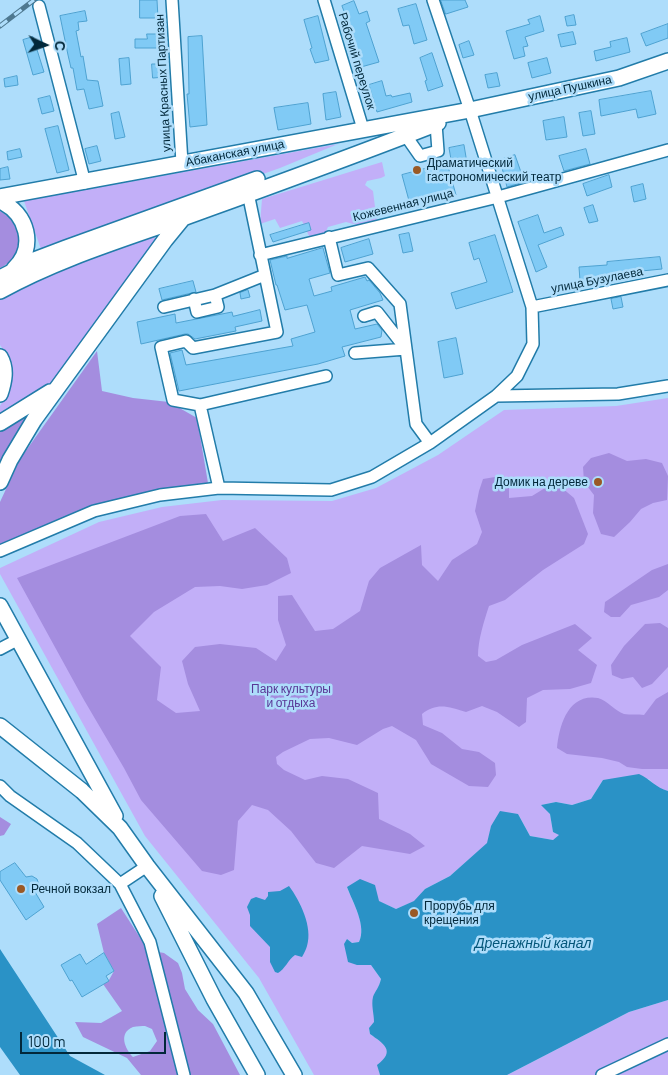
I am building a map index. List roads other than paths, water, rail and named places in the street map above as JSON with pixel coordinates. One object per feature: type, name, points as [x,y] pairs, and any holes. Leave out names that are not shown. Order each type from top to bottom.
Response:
[{"type":"main road","name":"улица Пушкина","points":[[470,110],[619,78],[668,61]]},
{"type":"main road","name":"Абаканская улица","points":[[0,199],[470,110]]},
{"type":"main road","points":[[0,291],[41,270],[406,136],[470,110]]},
{"type":"main road","points":[[4,276],[36,259],[367,140],[470,110]]},
{"type":"main road","points":[[0,199],[18,214],[27,234],[26,249],[21,262],[4,276]]},
{"type":"main road","points":[[0,482],[26,433],[165,240],[184,217]]},
{"type":"main road","points":[[0,357],[5,374],[0,394]]},
{"type":"main road","points":[[0,423],[49,392],[66,376]]},
{"type":"main road","points":[[0,606],[129,841],[146,866],[246,992],[294,1075]]},
{"type":"main road","points":[[0,726],[95,803],[129,841]]},
{"type":"main road","points":[[146,866],[214,999],[257,1075]]},
{"type":"street","name":"улица Красных Партизан","points":[[172,0],[182,164]]},
{"type":"street","name":"Рабочий переулок","points":[[324,0],[363,130]]},
{"type":"street","points":[[0,551],[94,511],[160,494],[220,488],[331,490],[372,477],[430,443],[496,396],[517,376],[533,344],[532,307],[433,0]]},
{"type":"street","points":[[39,6],[85,183]]},
{"type":"street","points":[[406,136],[420,156],[438,151],[436,124]]},
{"type":"street","name":"Кожевенная улица","points":[[260,255],[498,197],[668,150]]},
{"type":"street","points":[[248,193],[277,332],[193,348],[186,341],[162,347],[173,400],[200,405],[326,376]]},
{"type":"street","points":[[329,237],[338,275],[368,268],[400,304],[416,424],[430,443]]},
{"type":"street","points":[[164,307],[215,294],[265,275]]},
{"type":"street","name":"улица Бузулаева","points":[[532,307],[668,280]]},
{"type":"street","points":[[364,316],[378,312],[406,349]]},
{"type":"street","points":[[355,353],[406,349]]},
{"type":"street","points":[[496,396],[618,394],[668,386]]},
{"type":"street","points":[[200,405],[220,488]]},
{"type":"street","points":[[0,649],[17,640]]},
{"type":"street","points":[[0,786],[10,796],[77,844],[120,884],[150,942],[184,1075]]},
{"type":"street","points":[[120,884],[146,866]]},
{"type":"street","points":[[602,1075],[668,1044]]},
{"type":"water","name":"Дренажный канал","points":[[639,774],[668,791],[668,1000],[629,1012],[507,1075],[380,1075],[377,1065],[383,1060],[387,1052],[380,1041],[370,1034],[369,1028],[374,1022],[373,997],[381,979],[371,965],[357,965],[348,962],[344,944],[347,939],[352,943],[359,942],[361,929],[358,914],[347,887],[360,879],[375,885],[379,901],[396,909],[414,901],[425,889],[450,876],[487,843],[491,826],[500,811],[518,814],[530,836],[553,840],[559,835],[553,832],[550,814],[541,805],[556,802],[572,805],[591,799],[603,780]]},
{"type":"water","points":[[289,886],[297,899],[307,923],[307,947],[302,957],[295,955],[278,973],[275,972],[270,962],[270,947],[250,926],[250,915],[247,907],[251,899],[256,897],[265,900],[268,892],[280,891]]},
{"type":"water","points":[[0,949],[70,1056],[105,1075],[20,1075],[0,1047]]},
{"type":"railway","points":[[0,26],[34,0]]},
{"type":"place","name":"Драматический гастрономический театр","points":[[417,170]]},
{"type":"place","name":"Домик на дереве","points":[[598,482]]},
{"type":"place","name":"Речной вокзал","points":[[21,889]]},
{"type":"place","name":"Прорубь для крещения","points":[[414,913]]},
{"type":"park label","name":"Парк культуры и отдыха","points":[[291,696]]}]
